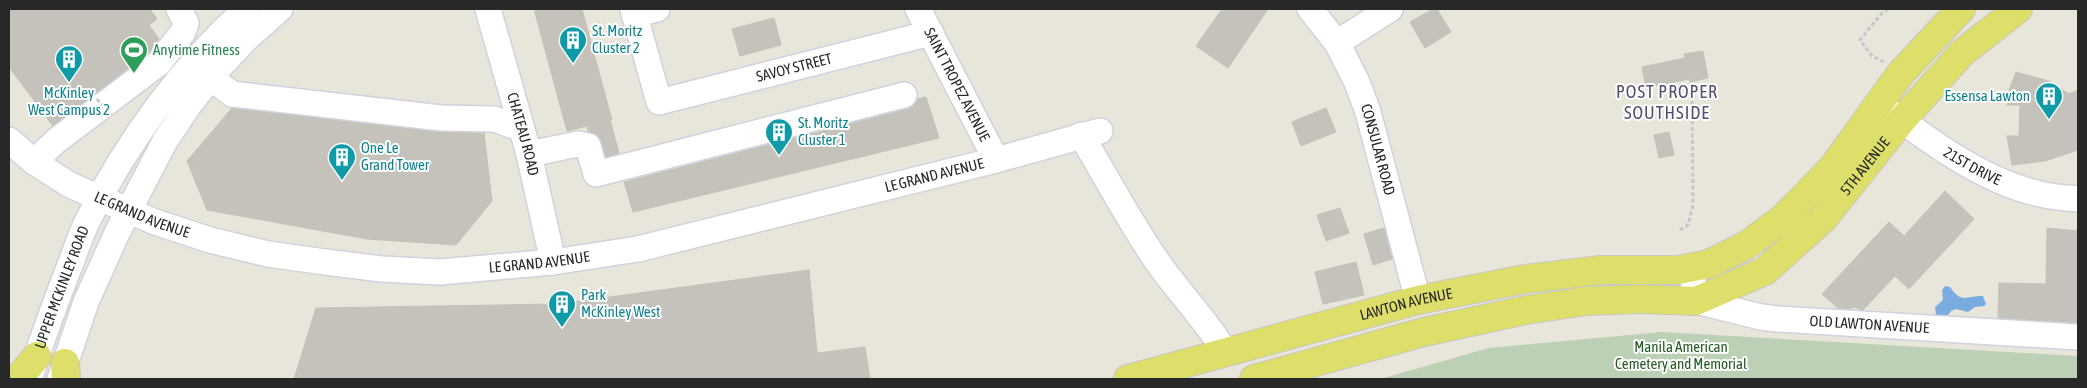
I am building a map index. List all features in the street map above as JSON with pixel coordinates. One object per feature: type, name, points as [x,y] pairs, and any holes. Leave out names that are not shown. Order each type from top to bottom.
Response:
[{"type":"main road","name":"5TH AVENUE","points":[[1691,268],[1708,264],[1747,245],[1782,218],[1833,167],[1901,73],[1962,9]]},
{"type":"main road","name":"5TH AVENUE","points":[[1696,301],[1765,271],[1824,218],[1902,120],[1962,53],[2018,9]]},
{"type":"main road","name":"LAWTON AVENUE","points":[[1128,379],[1418,300],[1525,279],[1601,270],[1660,271],[1691,268]]},
{"type":"main road","name":"LAWTON AVENUE","points":[[1254,379],[1424,332],[1526,310],[1586,302],[1640,299],[1696,301]]},
{"type":"main road","points":[[18,379],[33,368]]},
{"type":"street","points":[[34,162],[56,142],[159,63],[183,32],[186,23],[179,9]]},
{"type":"street","points":[[235,20],[280,9]]},
{"type":"street","name":"CHATEAU ROAD","points":[[488,9],[529,154],[553,262]]},
{"type":"street","name":"SAINT TROPEZ AVENUE","points":[[918,9],[996,160]]},
{"type":"street","name":"CONSULAR ROAD","points":[[1310,9],[1337,43],[1356,80],[1368,112],[1418,300]]},
{"type":"street","points":[[1337,43],[1390,9]]},
{"type":"street","name":"SAVOY STREET","points":[[641,11],[659,102],[931,33]]},
{"type":"street","name":"UPPER MCKINLEY ROAD","points":[[64,374],[86,302],[129,211],[165,142],[189,105],[211,78],[235,20]]},
{"type":"street","name":"UPPER MCKINLEY ROAD","points":[[33,368],[88,219],[100,197],[140,131],[168,93],[235,20]]},
{"type":"street","points":[[211,78],[232,94],[243,96],[441,118],[494,119],[522,129]]},
{"type":"street","points":[[529,154],[578,144],[588,146],[596,174],[904,95]]},
{"type":"street","name":"21ST DRIVE","points":[[1879,103],[1922,136],[1986,174],[2034,193],[2078,199]]},
{"type":"street","name":"LE GRAND AVENUE","points":[[9,140],[34,162],[70,185],[155,222],[210,240],[268,254],[325,262],[382,269],[440,272],[553,262],[638,249],[996,160],[1091,133],[1143,240],[1177,289],[1217,338],[1226,353]]},
{"type":"street","points":[[1691,268],[1696,301]]},
{"type":"street","name":"OLD LAWTON AVENUE","points":[[1696,301],[1761,317],[2078,336]]},
{"type":"path","points":[[1888,9],[1882,13],[1860,40],[1872,56],[1901,73]]},
{"type":"path","points":[[1680,230],[1688,225],[1693,205],[1692,86]]},
{"type":"path","points":[[97,99],[111,116]]},
{"type":"green space","name":"Manila American Cemetery and Memorial","points":[[1662,332],[2078,356],[2078,379],[1380,379],[1489,348]]},
{"type":"water","points":[[1945,286],[1950,287],[1958,296],[1964,298],[1983,296],[1986,304],[1975,307],[1968,312],[1956,309],[1943,317],[1936,315],[1935,307],[1943,300],[1942,290]]},
{"type":"building","name":"McKinley West Campus 2","points":[[9,9],[150,9],[157,19],[149,25],[159,39],[149,53],[53,126],[9,67]]},
{"type":"building","name":"St. Moritz Cluster 2","points":[[534,9],[582,9],[619,153],[606,157],[598,136],[588,131],[587,126],[567,131]]},
{"type":"building","points":[[1222,9],[1268,9],[1228,68],[1196,46]]},
{"type":"building","points":[[1433,9],[1437,9],[1451,32],[1425,48],[1410,22]]},
{"type":"building","points":[[774,18],[781,45],[740,56],[732,29]]},
{"type":"building","points":[[1703,51],[1708,78],[1690,82],[1689,79],[1646,88],[1642,67],[1685,58],[1684,54]]},
{"type":"building","name":"Essensa Lawton","points":[[2016,72],[2049,81],[2069,94],[2078,90],[2078,150],[2045,161],[2012,165],[2007,136],[2019,136],[2020,105],[2007,105],[2010,88]]},
{"type":"building","name":"St. Moritz Cluster 1","points":[[926,97],[939,138],[633,212],[624,182],[908,109],[918,99]]},
{"type":"building","name":"One Le Grand Tower","points":[[232,108],[439,132],[484,133],[492,201],[456,245],[367,239],[207,210],[187,161]]},
{"type":"building","points":[[1326,108],[1336,132],[1301,146],[1292,122]]},
{"type":"building","points":[[1669,132],[1674,155],[1659,158],[1654,135]]},
{"type":"building","points":[[1945,191],[1974,219],[1909,289],[1895,276],[1863,310],[1853,307],[1851,309],[1838,308],[1822,294],[1889,222],[1904,236]]},
{"type":"building","points":[[1340,208],[1349,233],[1326,241],[1317,215]]},
{"type":"building","points":[[1384,228],[1392,259],[1373,265],[1364,234]]},
{"type":"building","points":[[2047,228],[2078,231],[2078,323],[1998,318],[1999,283],[2046,284]]},
{"type":"building","points":[[1356,262],[1364,295],[1323,304],[1315,272]]},
{"type":"building","name":"Park McKinley West","points":[[809,270],[817,353],[865,347],[870,379],[294,379],[316,308],[558,304]]},
{"type":"place","name":"St. Moritz Cluster 2","points":[[573,64]]},
{"type":"place","name":"Anytime Fitness","points":[[134,74]]},
{"type":"place","name":"McKinley West Campus 2","points":[[69,83]]},
{"type":"place","name":"Essensa Lawton","points":[[2049,120]]},
{"type":"place","name":"St. Moritz Cluster 1","points":[[779,156]]},
{"type":"place","name":"One Le Grand Tower","points":[[342,181]]},
{"type":"place","name":"Park McKinley West","points":[[562,328]]},
{"type":"district","name":"POST PROPER SOUTHSIDE","points":[[1667,102]]}]
